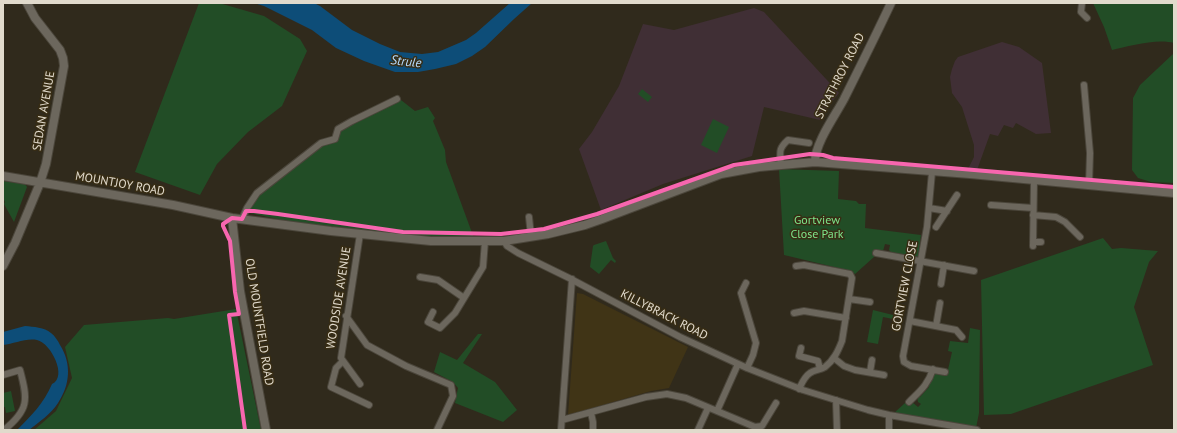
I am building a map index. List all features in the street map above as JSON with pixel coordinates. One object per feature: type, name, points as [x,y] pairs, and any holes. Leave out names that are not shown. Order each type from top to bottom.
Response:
[{"type":"main road","name":"STRATHROY ROAD","points":[[815,162],[815,155],[823,136],[858,71],[891,3]]},
{"type":"main road","name":"SEDAN AVENUE","points":[[3,266],[15,243],[46,164],[64,66],[60,50],[35,18],[28,4]]},
{"type":"main road","name":"MOUNTJOY ROAD","points":[[3,176],[173,205],[232,218],[431,241],[504,241],[548,234],[585,225],[721,174],[760,166],[815,162],[970,174],[1174,193]]},
{"type":"main road","name":"OLD MOUNTFIELD ROAD","points":[[232,218],[240,291],[266,430]]},
{"type":"street","points":[[1082,3],[1081,12],[1087,18]]},
{"type":"street","points":[[1084,85],[1090,153],[1089,185]]},
{"type":"street","points":[[242,219],[247,208],[258,193],[321,143],[335,139],[338,130],[345,125],[375,108],[397,99]]},
{"type":"street","points":[[780,165],[781,146],[788,140],[809,143]]},
{"type":"street","name":"GORTVIEW CLOSE","points":[[932,172],[927,227],[903,356],[904,362],[911,366],[945,372]]},
{"type":"street","points":[[1034,180],[1033,244],[1041,242]]},
{"type":"street","points":[[936,227],[957,195]]},
{"type":"street","points":[[991,205],[1033,211],[1056,217],[1065,222],[1076,236]]},
{"type":"street","points":[[1002,214],[1003,206]]},
{"type":"street","points":[[929,208],[947,211]]},
{"type":"street","points":[[529,217],[531,236]]},
{"type":"street","name":"WOODSIDE AVENUE","points":[[360,234],[346,316],[341,358],[342,362],[360,384]]},
{"type":"street","points":[[433,312],[428,322],[440,328],[455,313],[483,267],[484,241]]},
{"type":"street","name":"KILLYBRACK ROAD","points":[[504,241],[507,246],[518,253],[572,279],[680,337],[747,368],[799,389],[889,415],[977,430]]},
{"type":"street","points":[[886,254],[887,246]]},
{"type":"street","points":[[876,253],[974,271]]},
{"type":"street","points":[[796,266],[804,265],[850,274],[852,278],[842,341],[839,350],[834,358],[824,367],[810,374],[803,381],[799,389]]},
{"type":"street","points":[[941,284],[944,265]]},
{"type":"street","points":[[420,277],[438,280],[464,298]]},
{"type":"street","points":[[561,430],[572,279]]},
{"type":"street","points":[[746,283],[741,292],[756,343],[754,355],[747,368]]},
{"type":"street","points":[[849,299],[870,302]]},
{"type":"street","points":[[936,326],[940,303]]},
{"type":"street","points":[[794,313],[804,311],[846,318]]},
{"type":"street","points":[[346,316],[367,345],[406,366],[451,385],[453,396],[437,430]]},
{"type":"street","points":[[910,321],[956,330],[962,337]]},
{"type":"street","points":[[801,348],[799,356],[818,361],[820,369]]},
{"type":"street","points":[[834,358],[844,366],[855,370],[884,375]]},
{"type":"street","points":[[870,372],[872,360]]},
{"type":"street","points":[[342,362],[336,368],[331,387],[369,405]]},
{"type":"street","points":[[717,411],[738,364]]},
{"type":"street","points":[[918,404],[910,400],[925,386],[933,369]]},
{"type":"street","points":[[3,375],[20,370],[25,398],[22,411],[14,422],[4,430]]},
{"type":"street","points":[[354,398],[356,390]]},
{"type":"street","points":[[562,420],[646,397],[667,394],[686,398],[755,429],[762,426],[776,403]]},
{"type":"street","points":[[836,400],[837,430]]},
{"type":"street","points":[[698,430],[708,408]]},
{"type":"street","points":[[590,413],[593,422],[593,430]]},
{"type":"street","points":[[889,415],[889,430]]},
{"type":"shaded area","points":[[754,8],[764,12],[839,93],[820,120],[764,107],[752,156],[663,184],[601,210],[579,149],[592,132],[619,86],[643,24],[674,30]]},
{"type":"shaded area","points":[[1002,42],[1019,47],[1042,63],[1051,133],[1036,134],[1016,123],[1013,128],[1004,125],[998,136],[990,134],[977,170],[968,169],[974,157],[974,145],[962,107],[952,93],[950,77],[952,69],[958,57]]},
{"type":"shaded area","points":[[577,293],[583,294],[688,347],[669,388],[651,391],[568,415]]},
{"type":"green space","points":[[199,3],[219,3],[264,16],[300,39],[307,51],[282,106],[248,132],[217,164],[200,195],[135,172]]},
{"type":"green space","points":[[1093,3],[1174,3],[1174,43],[1160,41],[1112,50],[1104,27]]},
{"type":"green space","points":[[1174,52],[1174,183],[1151,182],[1138,178],[1132,170],[1133,98],[1140,85]]},
{"type":"green space","points":[[642,89],[652,97],[648,102],[638,94]]},
{"type":"green space","points":[[401,100],[415,111],[428,107],[435,118],[433,121],[445,150],[446,162],[475,241],[331,231],[250,213],[250,207],[261,194],[340,131]]},
{"type":"green space","points":[[713,119],[729,127],[717,153],[701,145]]},
{"type":"green space","name":"Gortview Close Park","points":[[779,169],[839,171],[838,199],[856,201],[859,204],[866,204],[865,228],[921,235],[918,257],[891,252],[889,250],[890,245],[885,244],[883,251],[879,250],[874,257],[855,274],[851,271],[784,255]]},
{"type":"green space","points":[[3,181],[25,184],[27,187],[14,222],[4,204]]},
{"type":"green space","points":[[1103,238],[1112,249],[1121,248],[1158,251],[1149,262],[1134,307],[1153,365],[1011,414],[984,415],[981,280]]},
{"type":"green space","points":[[606,241],[613,258],[616,261],[615,263],[611,260],[599,274],[590,267],[593,246]]},
{"type":"green space","points":[[236,309],[261,430],[34,430],[56,411],[72,378],[65,347],[84,325],[168,318],[174,319]]},
{"type":"green space","points":[[873,310],[893,315],[893,319],[883,317],[878,344],[867,342]]},
{"type":"green space","points":[[970,328],[980,330],[979,413],[976,428],[894,413],[905,403],[908,405],[912,402],[918,407],[921,404],[918,402],[917,397],[920,397],[929,387],[934,374],[947,374],[952,352],[948,351],[950,341],[968,343]]},
{"type":"green space","points":[[478,334],[482,334],[463,363],[495,382],[517,410],[503,422],[455,403],[458,388],[453,382],[434,372],[440,352],[457,360]]},
{"type":"green space","points":[[11,391],[15,411],[6,413],[5,407],[3,407],[3,393]]},
{"type":"water","name":"Strule","points":[[254,3],[314,3],[352,30],[380,44],[400,52],[422,54],[438,52],[466,40],[510,3],[532,3],[485,47],[472,56],[456,64],[435,69],[418,72],[395,72],[364,61],[336,48],[312,30],[264,6]]},
{"type":"water","points":[[25,326],[42,328],[54,336],[64,352],[68,367],[68,374],[62,396],[52,411],[29,430],[17,430],[41,403],[52,384],[57,380],[58,375],[56,360],[48,347],[42,342],[37,340],[28,340],[3,345],[3,332]]},
{"type":"cycle path","points":[[245,430],[229,315],[239,314],[235,292],[230,241],[223,224],[232,218],[242,219],[246,211],[278,214],[403,232],[501,234],[544,229],[597,214],[734,165],[810,154],[823,155],[833,158],[1174,187]]}]
